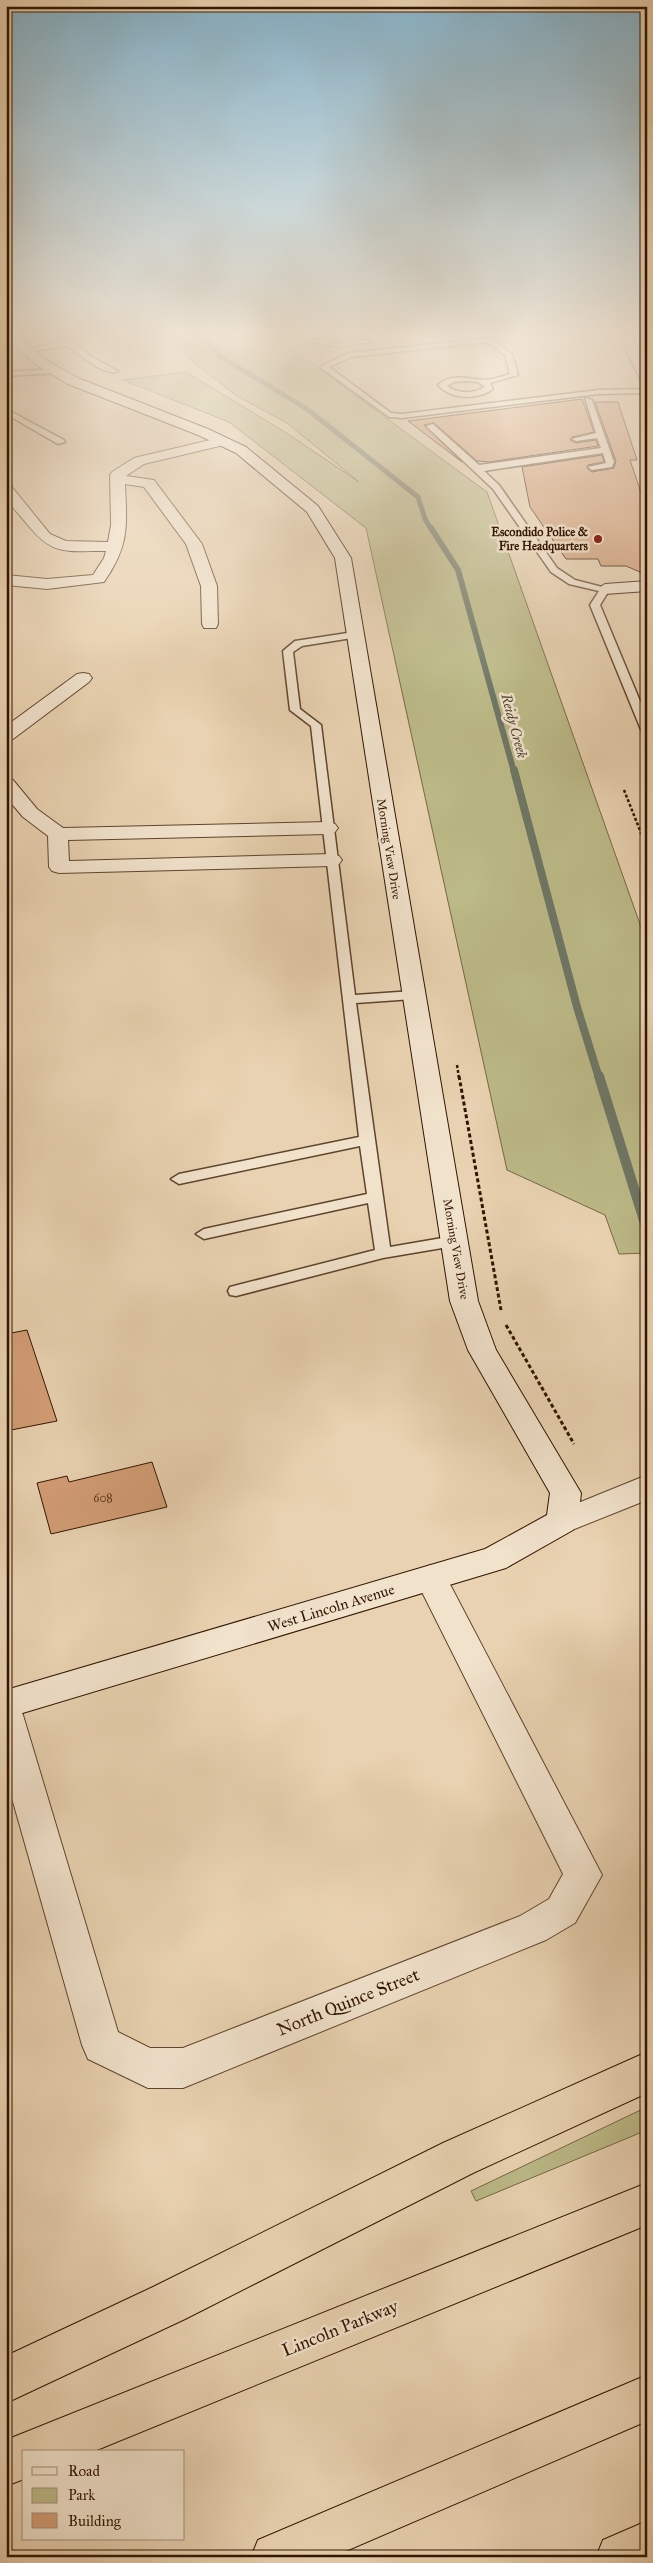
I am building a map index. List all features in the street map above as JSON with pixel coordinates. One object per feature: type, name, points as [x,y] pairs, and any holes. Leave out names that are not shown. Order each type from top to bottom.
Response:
[{"type":"highway","points":[[6,2380],[169,2303],[458,2158],[647,2072]]},
{"type":"highway","name":"Lincoln Parkway","points":[[39,2450],[647,2204]]},
{"type":"highway","points":[[275,2557],[647,2398]]},
{"type":"highway","points":[[6,2463],[22,2457]]},
{"type":"highway","points":[[620,2557],[647,2545]]},
{"type":"street","points":[[6,580],[47,584],[98,579],[112,558],[115,547],[119,525],[117,475],[139,461],[163,456]]},
{"type":"street","name":"Morning View Drive","points":[[249,456],[313,509],[343,558],[354,635],[464,1301],[482,1350],[566,1493],[562,1522]]},
{"type":"street","points":[[117,479],[149,483],[194,544],[209,586],[210,624]]},
{"type":"street","points":[[6,490],[45,537],[63,546],[115,547]]},
{"type":"street","points":[[605,589],[647,586]]},
{"type":"street","points":[[6,735],[84,678]]},
{"type":"street","points":[[6,784],[30,813],[58,834],[328,828]]},
{"type":"street","points":[[58,834],[59,867],[332,860]]},
{"type":"street","name":"West Lincoln Avenue","points":[[6,1704],[494,1559],[562,1522],[647,1487]]},
{"type":"street","name":"North Quince Street","points":[[6,1715],[102,2045],[148,2068],[183,2068],[533,1928],[562,1912],[583,1875],[431,1578]]},
{"type":"lane","points":[[463,456],[496,487],[554,570],[572,582],[605,589],[595,605],[647,732]]},
{"type":"lane","points":[[477,468],[566,456]]},
{"type":"lane","points":[[592,467],[608,465],[610,462],[608,456]]},
{"type":"lane","points":[[477,468],[550,468]]},
{"type":"lane","points":[[354,635],[299,642],[288,651],[295,710],[316,725],[348,1000],[383,1253]]},
{"type":"lane","points":[[348,1000],[413,995]]},
{"type":"lane","points":[[179,1179],[366,1140]]},
{"type":"lane","points":[[204,1234],[374,1197]]},
{"type":"lane","points":[[236,1291],[383,1253],[454,1241]]},
{"type":"path","points":[[624,790],[647,848]]},
{"type":"green space","points":[[272,456],[320,456],[359,482],[327,456],[437,456],[487,492],[647,944],[647,1253],[619,1254],[605,1215],[507,1170],[366,528]]},
{"type":"green space","points":[[647,2107],[647,2130],[476,2201],[471,2191]]},
{"type":"building","points":[[471,456],[533,456],[489,462],[477,461]]},
{"type":"building","points":[[602,456],[604,462],[588,465],[587,468],[592,472],[614,468],[616,461],[614,456],[636,456],[637,460],[630,460],[647,510],[647,575],[626,566],[601,566],[598,559],[566,559],[530,507],[522,467]]},
{"type":"building","points":[[27,1330],[57,1421],[6,1431],[6,1334]]},
{"type":"building","points":[[152,1462],[167,1507],[51,1534],[37,1483],[67,1476],[69,1482]]},
{"type":"waterway","name":"Reidy Creek","points":[[366,456],[418,497],[425,519],[431,529]]},
{"type":"waterway","name":"Reidy Creek","points":[[431,528],[458,570],[514,772]]},
{"type":"waterway","name":"Reidy Creek","points":[[514,770],[577,1007],[599,1078]]},
{"type":"waterway","name":"Reidy Creek","points":[[599,1076],[647,1230]]},
{"type":"place","name":"Escondido Police & Fire Headquarters","points":[[598,539]]}]
